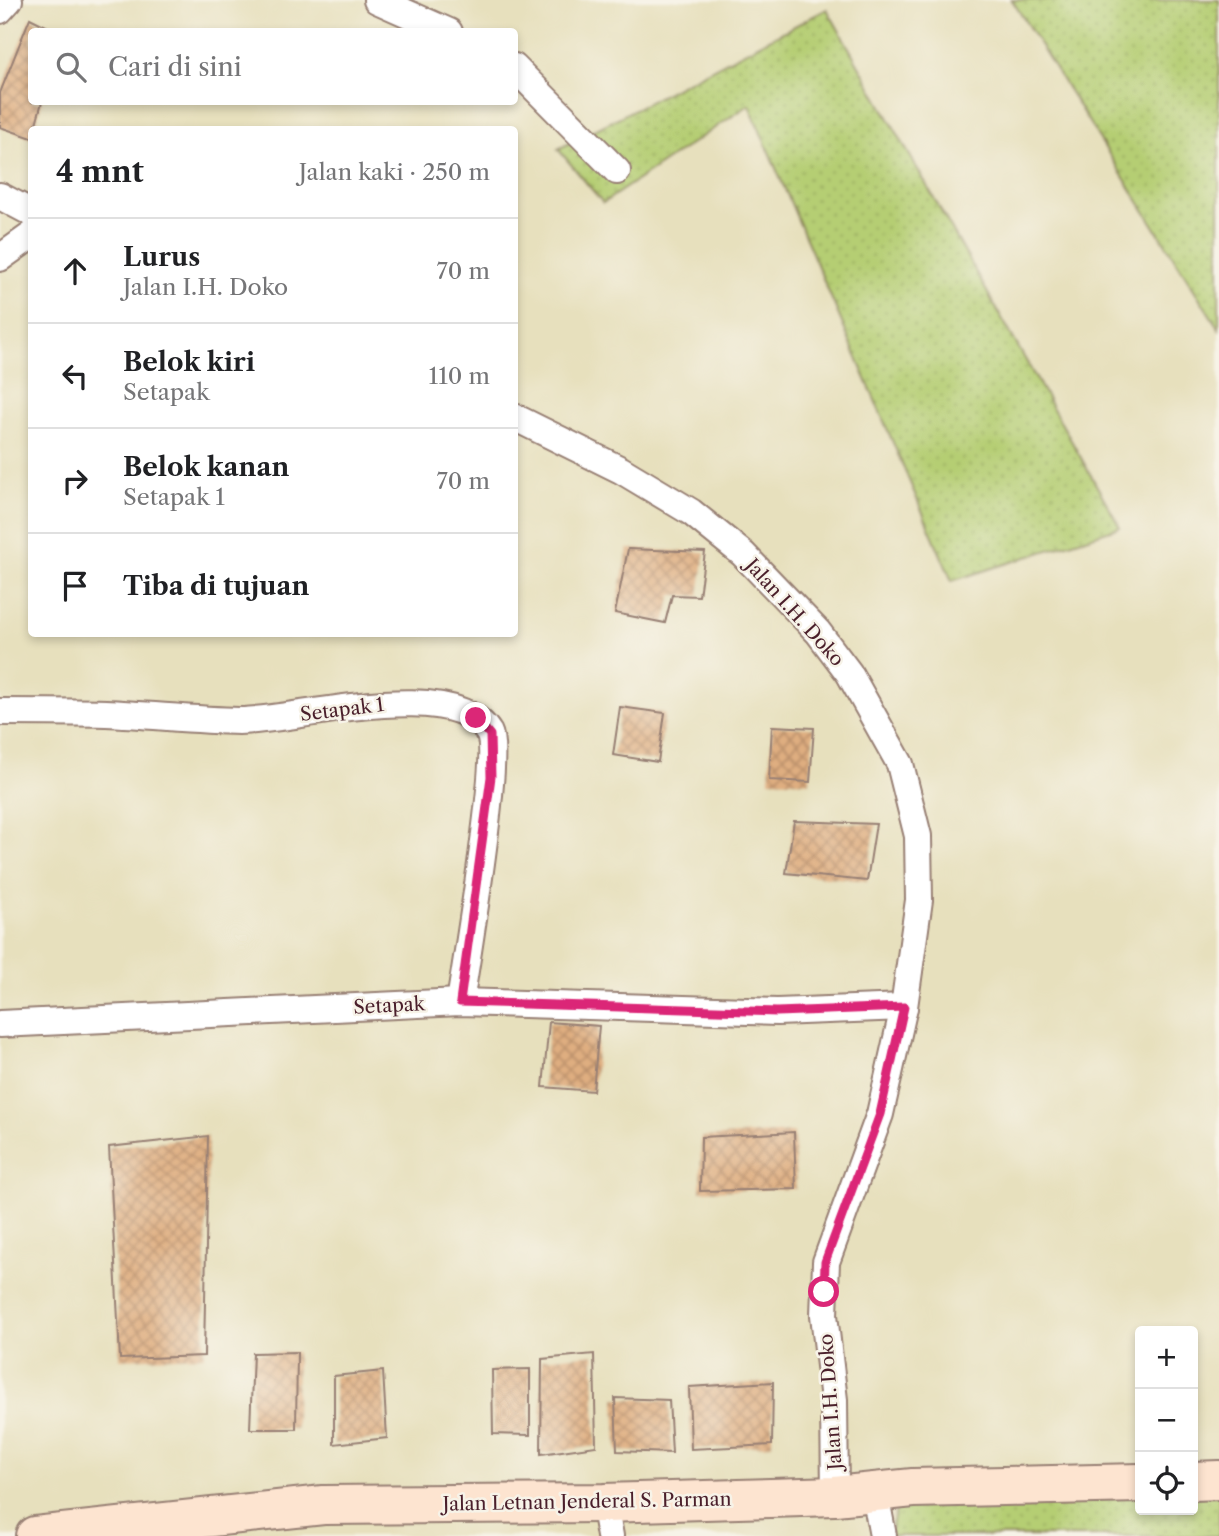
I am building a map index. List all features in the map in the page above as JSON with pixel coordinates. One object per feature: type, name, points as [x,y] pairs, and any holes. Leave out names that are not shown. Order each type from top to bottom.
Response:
[{"type":"street","points":[[0,10],[9,0]]},
{"type":"street","points":[[377,0],[440,28]]},
{"type":"street","points":[[518,71],[617,170]]},
{"type":"street","points":[[0,196],[28,211]]},
{"type":"street","points":[[0,258],[28,238]]},
{"type":"street","name":"Jalan I.H. Doko","points":[[518,419],[621,470],[691,512],[743,554],[818,632],[849,673],[900,764],[918,836],[919,900],[904,1007],[880,1114],[825,1262],[824,1315],[834,1400],[835,1496]]},
{"type":"street","name":"Setapak 1","points":[[0,712],[107,713],[241,721],[376,702],[452,709],[476,718],[490,735],[491,777],[460,1002]]},
{"type":"street","name":"Setapak","points":[[0,1024],[460,1002],[777,1012],[904,1007]]},
{"type":"street","points":[[1198,1481],[1219,1479]]},
{"type":"street","name":"Jalan Letnan Jenderal S. Parman","points":[[35,1536],[323,1505],[607,1519],[913,1488],[1135,1483]]},
{"type":"street","points":[[875,1493],[883,1536]]},
{"type":"green space","points":[[1012,0],[1219,0],[1219,329]]},
{"type":"green space","points":[[827,9],[1120,527],[952,581],[749,105],[603,203],[558,149]]},
{"type":"green space","points":[[1219,1464],[1219,1536],[889,1536],[903,1483],[1135,1469],[1135,1515],[1198,1515],[1198,1465]]},
{"type":"building","points":[[30,18],[50,28],[28,28],[28,105],[41,105],[35,126],[28,126],[28,137],[0,127],[0,93]]},
{"type":"building","points":[[628,549],[705,552],[699,596],[672,595],[665,623],[615,613]]},
{"type":"building","points":[[620,707],[665,713],[658,762],[613,755]]},
{"type":"building","points":[[772,726],[814,728],[810,782],[769,780]]},
{"type":"building","points":[[794,821],[876,824],[867,881],[786,873]]},
{"type":"building","points":[[549,1022],[599,1026],[593,1091],[543,1087]]},
{"type":"building","points":[[794,1132],[796,1189],[700,1191],[701,1137]]},
{"type":"building","points":[[208,1136],[204,1356],[120,1359],[109,1147]]},
{"type":"building","points":[[297,1352],[296,1429],[250,1429],[253,1353]]},
{"type":"building","points":[[594,1354],[596,1446],[541,1454],[542,1359]]},
{"type":"building","points":[[530,1369],[530,1435],[493,1434],[492,1370]]},
{"type":"building","points":[[383,1371],[387,1438],[334,1444],[334,1376]]},
{"type":"building","points":[[773,1382],[772,1445],[691,1449],[689,1387]]},
{"type":"building","points":[[615,1398],[669,1400],[672,1453],[617,1451]]},
{"type":"route","points":[[476,718],[490,735],[491,777],[460,1002],[777,1012],[854,1006],[904,1007],[880,1114],[825,1262],[824,1292]]}]
